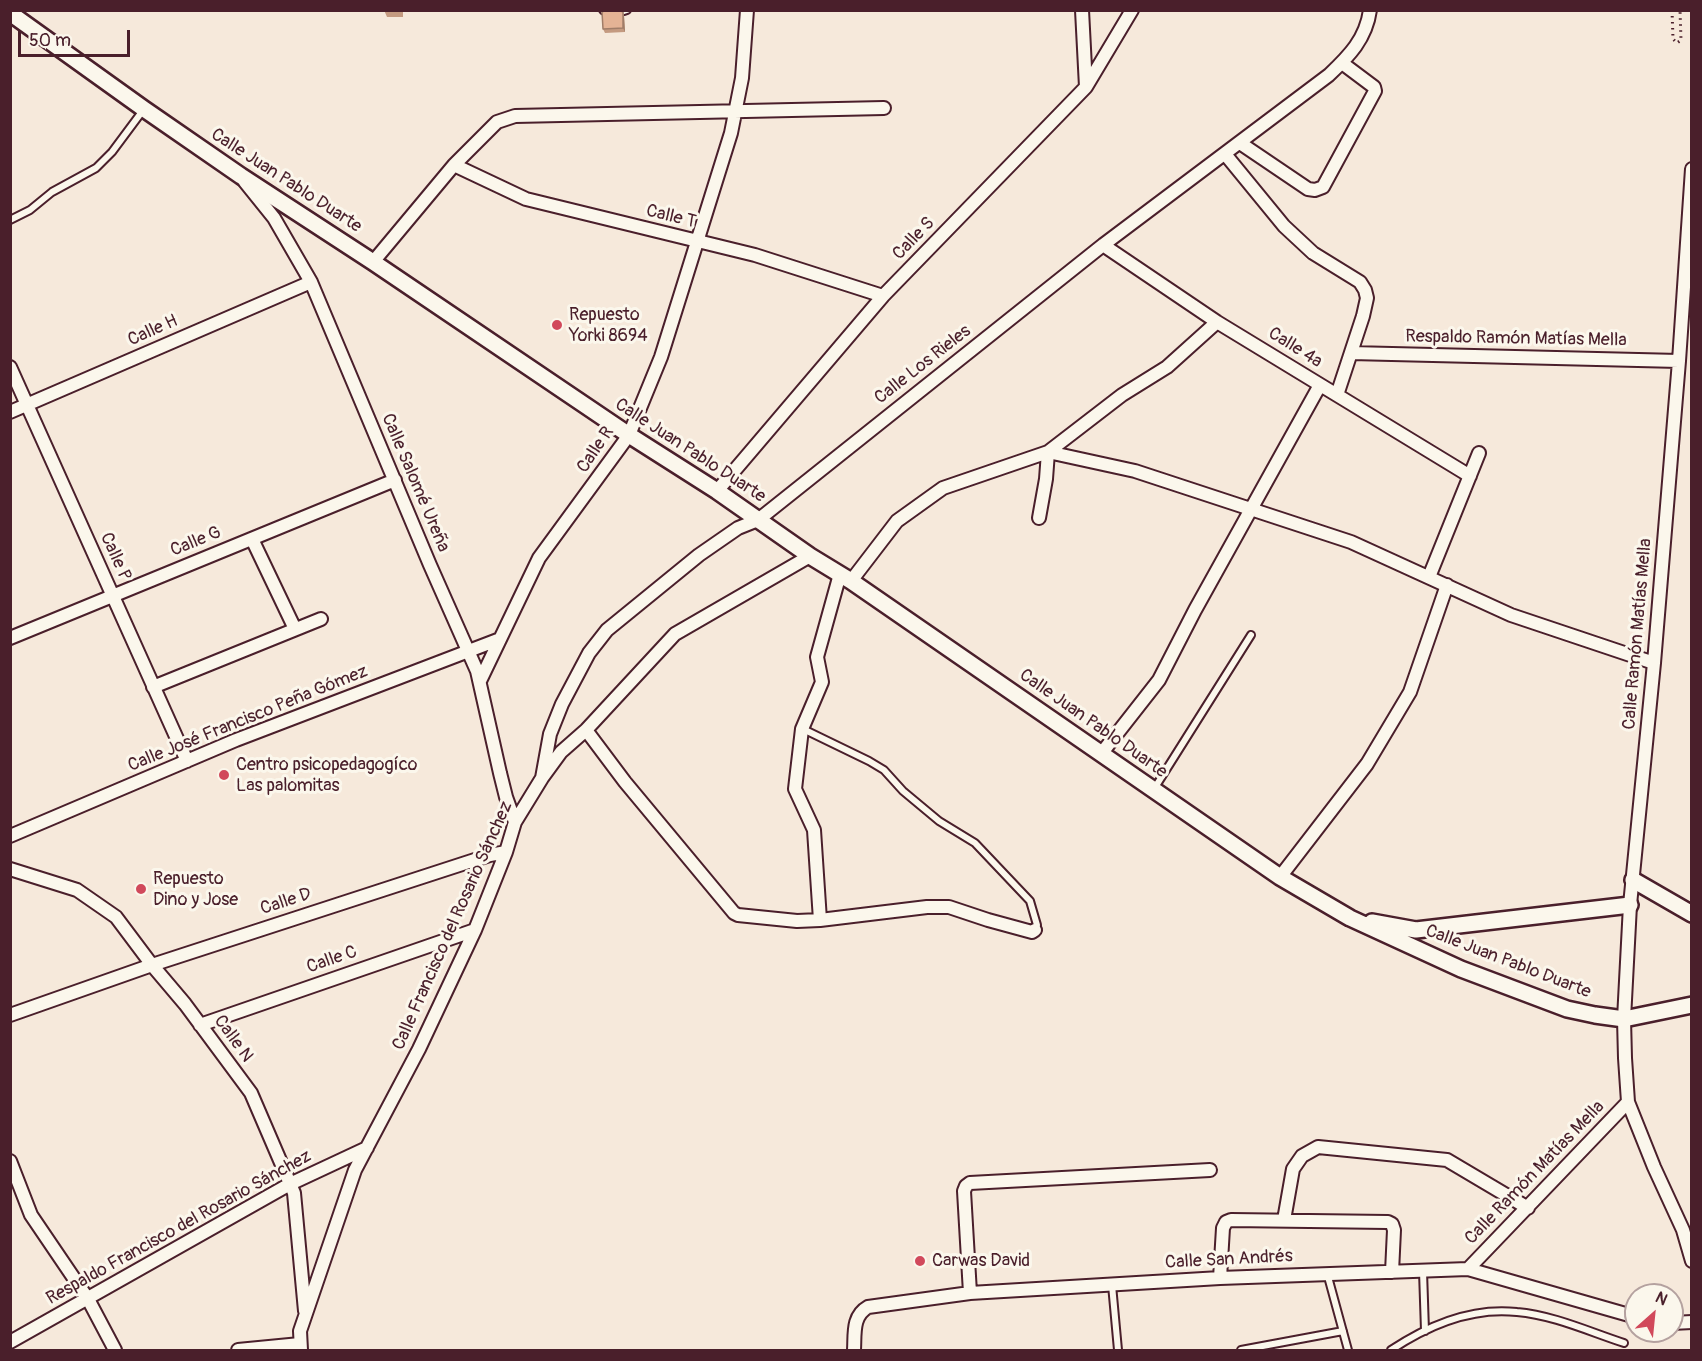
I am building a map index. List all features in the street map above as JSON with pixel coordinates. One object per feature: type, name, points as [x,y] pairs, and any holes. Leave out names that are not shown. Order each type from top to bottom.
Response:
[{"type":"street","name":"Calle R","points":[[480,681],[539,558],[595,484],[628,435],[662,357],[731,133],[742,78],[747,10]]},
{"type":"street","points":[[1082,10],[1086,87]]},
{"type":"street","name":"Calle S","points":[[717,491],[883,296],[1086,87],[1132,10]]},
{"type":"street","name":"Calle Los Rieles","points":[[542,778],[550,734],[562,704],[589,653],[607,630],[699,555],[738,528],[758,520],[1103,245],[1329,75],[1362,39],[1370,10]]},
{"type":"street","name":"Calle Juan Pablo Duarte","points":[[10,13],[241,176],[374,262],[628,435],[717,491],[810,556],[845,577],[1280,877],[1350,918],[1461,969],[1546,1001],[1595,1016],[1624,1019],[1692,1005]]},
{"type":"street","points":[[1240,143],[1308,189],[1315,190],[1323,187],[1375,91],[1374,87],[1342,63]]},
{"type":"street","points":[[374,262],[454,165],[497,122],[515,116],[884,108]]},
{"type":"street","points":[[1225,154],[1284,226],[1313,253],[1354,278],[1365,290],[1367,298],[1338,395]]},
{"type":"street","name":"Calle T","points":[[454,165],[526,199],[755,255],[883,296]]},
{"type":"street","name":"Calle Ramón Matías Mella","points":[[1692,169],[1654,663],[1630,905],[1624,1019],[1628,1102],[1683,1230],[1692,1261]]},
{"type":"street","name":"Calle Salomé Ureña","points":[[241,176],[274,218],[311,282],[468,650],[480,681],[500,773],[515,822]]},
{"type":"street","name":"Calle 4a","points":[[1103,245],[1217,322],[1470,476]]},
{"type":"street","name":"Calle H","points":[[10,412],[311,282]]},
{"type":"street","points":[[820,920],[814,830],[795,789],[802,729],[822,682],[817,657],[845,577],[897,521],[943,488],[1048,452],[1122,395],[1167,368],[1217,322]]},
{"type":"street","name":"Respaldo Ramón Matías Mella","points":[[1352,353],[1679,361]]},
{"type":"street","name":"Calle P","points":[[10,367],[187,761]]},
{"type":"street","points":[[1101,754],[1160,680],[1195,610],[1320,385]]},
{"type":"street","points":[[1048,452],[1135,471],[1351,542],[1511,615],[1654,663]]},
{"type":"street","points":[[1039,518],[1048,452]]},
{"type":"street","points":[[1429,577],[1479,453]]},
{"type":"street","name":"Calle G","points":[[10,638],[395,480]]},
{"type":"street","points":[[252,539],[295,629]]},
{"type":"street","name":"Calle Francisco del Rosario Sánchez","points":[[301,1347],[300,1331],[355,1170],[419,1049],[475,930],[506,852],[515,822],[542,778],[561,752],[586,730],[675,634],[810,556]]},
{"type":"street","points":[[1280,877],[1367,764],[1410,693],[1446,585]]},
{"type":"street","points":[[153,687],[321,619]]},
{"type":"street","name":"Calle José Francisco Peña Gómez","points":[[10,836],[187,761],[500,639]]},
{"type":"street","points":[[586,730],[625,782],[734,913],[746,917],[796,921],[949,907],[1032,932],[1035,930]]},
{"type":"street","name":"Calle D","points":[[10,1015],[152,965],[490,855],[506,852]]},
{"type":"street","name":"Calle N","points":[[10,869],[77,890],[116,917],[251,1093],[294,1193],[305,1315]]},
{"type":"street","points":[[1633,880],[1692,914]]},
{"type":"street","name":"Calle Juan Pablo Duarte","points":[[1350,918],[1416,930],[1630,905]]},
{"type":"street","name":"Calle C","points":[[200,1025],[475,930]]},
{"type":"street","name":"Calle Ramón Matías Mella","points":[[1468,1269],[1628,1102]]},
{"type":"street","points":[[1284,1220],[1293,1169],[1302,1156],[1318,1147],[1447,1160],[1528,1208]]},
{"type":"street","name":"Respaldo Francisco del Rosario Sánchez","points":[[10,1342],[290,1184],[367,1148]]},
{"type":"street","points":[[10,1161],[31,1215],[88,1299],[115,1350]]},
{"type":"street","points":[[970,1293],[964,1191],[970,1183],[1210,1170]]},
{"type":"street","points":[[1220,1278],[1223,1228],[1226,1222],[1231,1220],[1388,1222],[1392,1224],[1394,1230],[1392,1272]]},
{"type":"street","name":"Calle San Andrés","points":[[854,1350],[855,1321],[860,1312],[868,1307],[970,1293],[1220,1278],[1468,1269],[1624,1314]]},
{"type":"street","points":[[238,1350],[301,1347]]},
{"type":"lane","points":[[10,220],[30,210],[52,192],[96,168],[112,152],[144,109]]},
{"type":"lane","points":[[1154,790],[1251,635]]},
{"type":"lane","points":[[802,729],[884,770],[903,791],[939,821],[975,843],[1030,901],[1037,925],[1035,930]]},
{"type":"lane","points":[[1423,1272],[1425,1331]]},
{"type":"lane","points":[[1327,1273],[1348,1350]]},
{"type":"lane","points":[[1112,1284],[1118,1350]]},
{"type":"lane","points":[[1391,1350],[1438,1323],[1481,1313],[1516,1312],[1548,1318],[1624,1343]]},
{"type":"lane","points":[[1241,1350],[1343,1331]]},
{"type":"path","points":[[1672,10],[1673,39],[1677,43],[1681,39],[1680,10]]},
{"type":"building","points":[[606,10],[623,12],[623,28],[603,29],[602,12]]},
{"type":"place","name":"Repuesto Yorki 8694","points":[[557,325]]},
{"type":"place","name":"Centro psicopedagogíco Las palomitas","points":[[224,775]]},
{"type":"place","name":"Repuesto Dino y Jose","points":[[141,889]]},
{"type":"place","name":"Carwas David","points":[[920,1261]]}]
